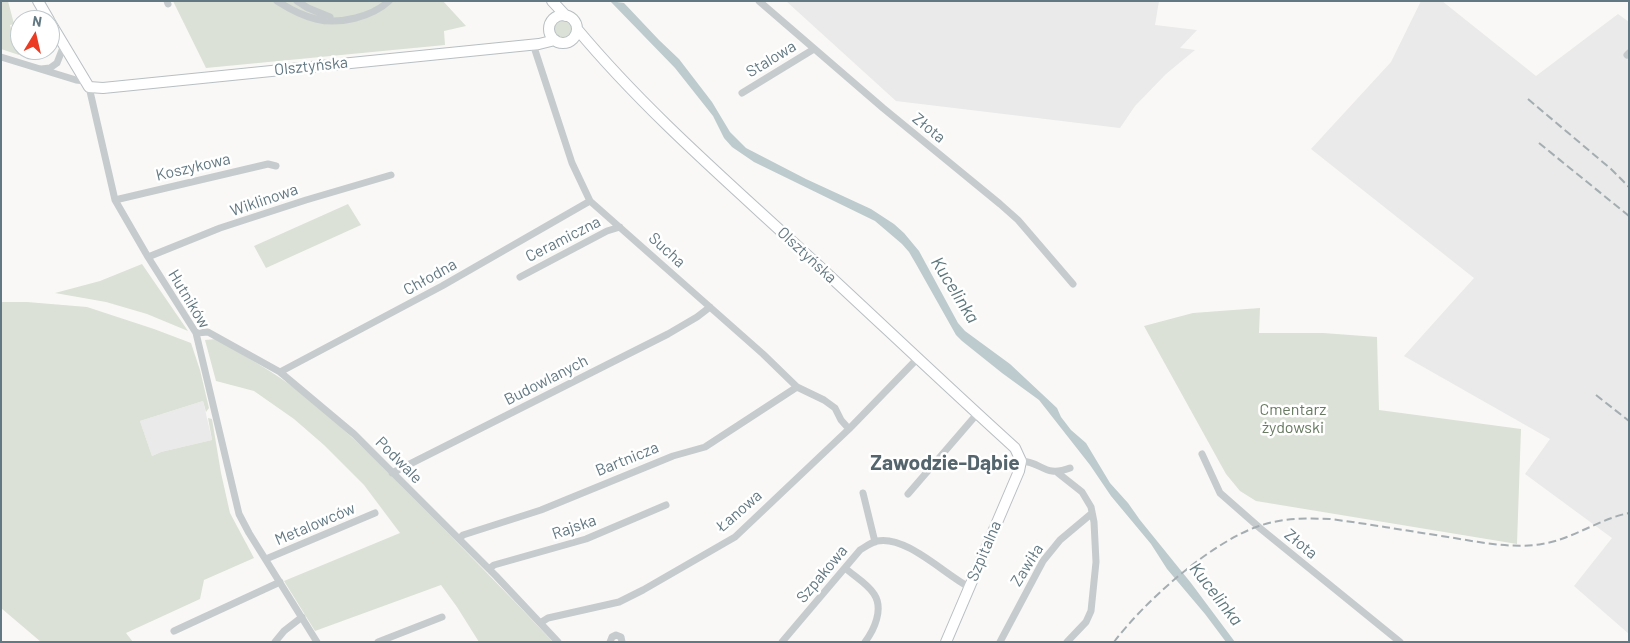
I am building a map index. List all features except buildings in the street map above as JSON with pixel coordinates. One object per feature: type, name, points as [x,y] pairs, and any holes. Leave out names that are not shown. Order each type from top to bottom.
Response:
[{"type":"street","points":[[277,1],[316,19],[340,20],[368,14],[389,1]]},
{"type":"street","points":[[297,1],[321,14],[340,20]]},
{"type":"street","points":[[548,1],[553,19]]},
{"type":"street","points":[[552,1],[566,16],[574,21],[577,29],[574,38],[562,43],[552,36],[549,27],[557,16],[566,16]]},
{"type":"street","name":"Złota","points":[[759,1],[1018,220],[1073,284]]},
{"type":"street","name":"Olsztyńska","points":[[577,29],[592,48],[677,136],[1014,448],[1021,461]]},
{"type":"street","name":"Olsztyńska","points":[[1,57],[103,88],[533,44],[552,36]]},
{"type":"street","points":[[60,39],[87,84]]},
{"type":"street","name":"Olsztyńska","points":[[570,41],[592,48]]},
{"type":"street","name":"Sucha","points":[[533,44],[572,163],[590,201],[797,387],[824,400],[835,408],[849,429]]},
{"type":"street","points":[[39,69],[50,68],[57,63],[64,45]]},
{"type":"street","name":"Stalowa","points":[[742,93],[814,49]]},
{"type":"street","name":"Hutników","points":[[87,84],[115,200],[196,333],[239,514],[317,642]]},
{"type":"street","name":"Koszykowa","points":[[115,200],[268,164],[276,166]]},
{"type":"street","name":"Wiklinowa","points":[[148,257],[220,228],[391,175]]},
{"type":"street","name":"Chłodna","points":[[280,372],[442,286],[590,201]]},
{"type":"street","name":"Ceramiczna","points":[[520,277],[607,231],[620,227]]},
{"type":"street","name":"Budowlanych","points":[[392,473],[668,334],[710,307]]},
{"type":"street","name":"Podwale","points":[[196,333],[208,332],[280,372],[354,434],[489,569],[558,642]]},
{"type":"street","name":"Łanowa","points":[[540,623],[548,618],[619,602],[735,536],[849,429],[917,359]]},
{"type":"street","name":"Bartnicza","points":[[459,539],[541,510],[673,456],[705,447],[797,387]]},
{"type":"street","points":[[908,494],[977,414]]},
{"type":"street","name":"Złota","points":[[1202,454],[1220,493],[1261,529],[1400,642]]},
{"type":"street","points":[[1021,461],[1029,461],[1046,470],[1058,472],[1070,468]]},
{"type":"street","name":"Szpitalna","points":[[946,642],[1021,461]]},
{"type":"street","points":[[1058,472],[1082,492],[1091,508],[1094,522],[1096,562],[1091,611],[1086,622],[1067,642]]},
{"type":"street","points":[[863,493],[875,542],[894,541],[912,550],[969,587]]},
{"type":"street","name":"Rajska","points":[[489,569],[494,565],[586,540],[666,505]]},
{"type":"street","name":"Metalowców","points":[[266,559],[375,513]]},
{"type":"street","name":"Zawiła","points":[[1000,642],[1043,561],[1060,540],[1091,514]]},
{"type":"street","name":"Szpakowa","points":[[782,642],[860,550],[875,542]]},
{"type":"street","points":[[845,568],[874,594],[877,602],[876,620],[872,633],[865,642]]},
{"type":"street","points":[[174,631],[280,582]]},
{"type":"street","points":[[275,642],[284,631],[302,617]]},
{"type":"street","points":[[378,642],[442,617]]},
{"type":"street","points":[[610,642],[612,637],[616,636],[621,638],[622,642]]},
{"type":"shaded area","points":[[610,1],[624,3],[679,59],[712,102],[730,132],[746,148],[806,179],[871,209],[904,233],[919,251],[958,323],[965,331],[1010,364],[1057,408],[1071,430],[1086,443],[1110,483],[1191,583],[1235,642],[1226,642],[1167,569],[1151,544],[1111,496],[1090,465],[1039,400],[1002,373],[956,335],[909,252],[902,244],[875,221],[754,162],[732,147],[724,138],[713,116],[675,68]]},
{"type":"shaded area","points":[[786,1],[1159,1],[1155,25],[1197,30],[1180,48],[1195,50],[1166,74],[1135,106],[1120,128],[896,101]]},
{"type":"shaded area","points":[[1421,1],[1442,1],[1536,76],[1618,14],[1629,22],[1629,634],[1574,586],[1612,538],[1525,474],[1550,439],[1404,356],[1474,278],[1311,149],[1391,62]]},
{"type":"shaded area","points":[[203,401],[212,440],[161,452],[152,456],[140,421]]},
{"type":"green space","points":[[1,1],[8,1],[10,10],[10,52],[1,49]]},
{"type":"green space","points":[[173,1],[443,1],[466,26],[444,31],[445,45],[206,68]]},
{"type":"green space","points":[[563,20],[569,23],[572,29],[569,35],[563,38],[557,35],[554,29],[557,23]]},
{"type":"green space","points":[[348,204],[361,225],[266,268],[254,246]]},
{"type":"green space","points":[[142,264],[188,331],[147,314],[106,302],[55,293],[100,281]]},
{"type":"green space","points":[[1,302],[27,302],[87,307],[191,343],[209,408],[206,412],[203,401],[140,421],[152,456],[161,452],[212,440],[208,418],[212,419],[230,513],[254,558],[204,580],[200,599],[126,633],[133,642],[41,642],[1,608]]},
{"type":"green space","name":"Cmentarz żydowski","points":[[1260,308],[1259,333],[1323,333],[1377,337],[1379,410],[1521,429],[1517,544],[1256,501],[1240,491],[1226,474],[1144,326],[1193,313]]},
{"type":"green space","points":[[216,339],[280,378],[328,416],[426,511],[553,642],[479,642],[441,585],[315,631],[284,581],[400,533],[364,485],[324,445],[294,419],[254,391],[216,381],[205,340]]},
{"type":"railway","points":[[1528,99],[1611,169],[1629,187]]},
{"type":"railway","points":[[1539,143],[1629,216]]},
{"type":"railway","points":[[1596,395],[1629,421]]},
{"type":"railway","points":[[1114,642],[1143,609],[1200,559],[1240,534],[1268,523],[1294,519],[1330,519],[1483,543],[1519,546],[1542,544],[1564,538],[1629,513]]},
{"type":"district","name":"Zawodzie-Dąbie","points":[[945,463]]},
{"type":"water label","name":"Kucelinka","points":[[955,290]]},
{"type":"water label","name":"Kucelinka","points":[[1216,594]]}]
